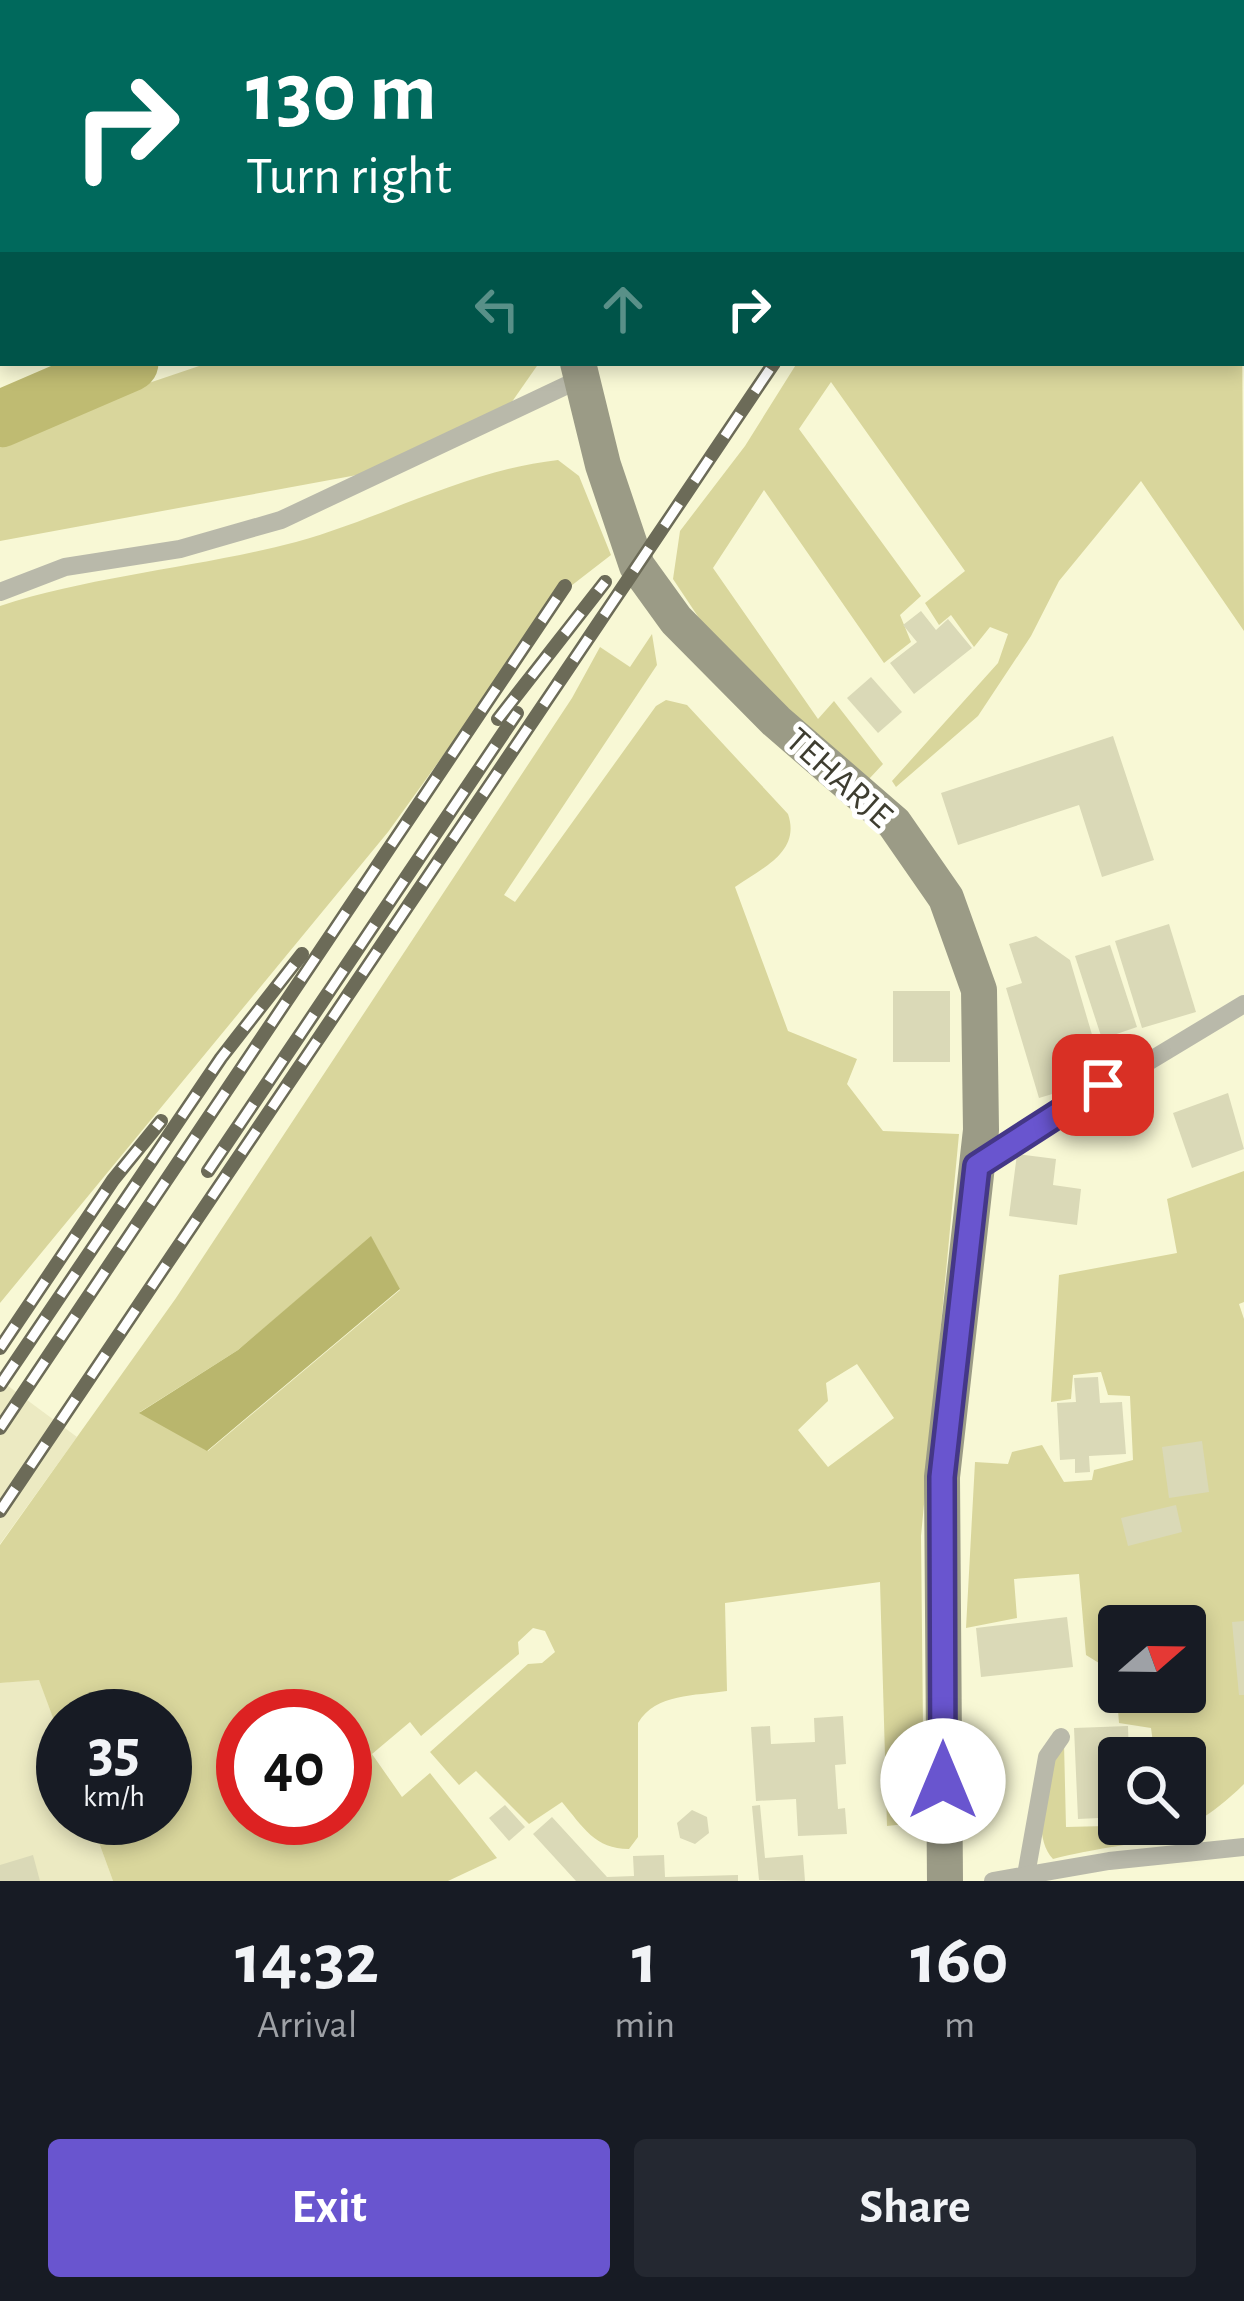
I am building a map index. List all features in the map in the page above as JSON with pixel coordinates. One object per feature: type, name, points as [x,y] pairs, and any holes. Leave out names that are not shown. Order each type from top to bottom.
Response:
[{"type":"street","name":"TEHARJE","points":[[579,371],[637,566],[676,620],[761,706],[894,823],[946,898],[979,990],[977,1166],[942,1477],[945,1881]]},
{"type":"lane","points":[[0,592],[65,567],[180,549],[280,520],[579,371]]},
{"type":"lane","points":[[977,1166],[1244,1004]]},
{"type":"lane","points":[[1026,1876],[1047,1757],[1060,1737]]},
{"type":"lane","points":[[993,1881],[1244,1847]]},
{"type":"shaded area","points":[[199,366],[537,366],[498,422],[357,475],[0,541],[0,448],[137,387]]},
{"type":"shaded area","points":[[795,366],[1242,366],[1244,631],[1141,481],[1059,581],[1031,636],[978,716],[896,787],[892,781],[998,663],[1008,634],[990,627],[974,647],[951,615],[939,625],[925,603],[965,571],[831,382],[799,429],[921,596],[900,615],[911,642],[884,663],[764,490],[713,568],[818,719],[834,701],[883,764],[869,779],[853,776],[701,621],[673,579],[680,531],[745,446]]},
{"type":"shaded area","points":[[558,460],[579,476],[611,555],[558,596],[388,832],[0,1303],[0,606],[296,542],[458,484]]},
{"type":"shaded area","points":[[652,634],[657,665],[504,895],[515,902],[656,706],[666,700],[687,705],[788,814],[791,827],[784,849],[735,887],[788,1031],[857,1059],[847,1084],[883,1131],[959,1134],[921,1536],[924,1822],[887,1826],[880,1582],[725,1603],[727,1691],[666,1701],[638,1723],[638,1837],[629,1849],[598,1841],[562,1802],[529,1824],[476,1771],[459,1785],[430,1752],[528,1664],[542,1663],[555,1652],[545,1631],[533,1628],[518,1642],[519,1654],[421,1736],[410,1722],[372,1754],[402,1797],[430,1773],[497,1858],[448,1881],[113,1881],[100,1845],[192,1845],[192,1689],[42,1689],[39,1680],[0,1683],[0,1545],[176,1298],[572,698],[600,647],[630,667]],"holes":[[[371,1237],[400,1290],[208,1451],[140,1412],[238,1350]],[[857,1364],[894,1418],[828,1467],[798,1430],[828,1401],[826,1383]]]},
{"type":"shaded area","points":[[1244,1171],[1244,1302],[1239,1304],[1244,1319],[1244,1784],[1206,1815],[1206,1737],[1152,1737],[1151,1728],[1119,1723],[1118,1713],[1206,1713],[1206,1605],[1098,1605],[1098,1662],[1086,1655],[1079,1574],[1014,1579],[1017,1618],[966,1628],[975,1462],[1008,1464],[1012,1452],[1042,1445],[1064,1482],[1092,1480],[1094,1470],[1133,1460],[1130,1396],[1108,1395],[1101,1372],[1073,1375],[1071,1399],[1051,1402],[1059,1275],[1177,1253],[1167,1199]]},
{"type":"shaded area","points":[[371,1236],[400,1289],[207,1451],[139,1413],[238,1350]]},
{"type":"shaded area","points":[[0,1380],[77,1437],[0,1544]]},
{"type":"shaded area","points":[[39,1679],[43,1689],[36,1689],[36,1845],[100,1845],[113,1881],[0,1881],[0,1683]]},
{"type":"shaded area","points":[[1064,1743],[1066,1827],[1098,1826],[1098,1845],[1124,1845],[1053,1859],[1046,1848],[1043,1802]]},
{"type":"building","points":[[921,611],[936,630],[948,619],[972,648],[914,694],[890,663],[917,642],[903,625]]},
{"type":"building","points":[[871,677],[902,712],[878,733],[847,698]]},
{"type":"building","points":[[1113,736],[1154,860],[1102,877],[1079,805],[958,845],[941,793]]},
{"type":"building","points":[[1169,924],[1196,1012],[1142,1028],[1115,941]]},
{"type":"building","points":[[1036,936],[1070,960],[1093,1038],[1066,1046],[1079,1086],[1039,1098],[1006,988],[1022,983],[1009,944]]},
{"type":"building","points":[[1110,945],[1137,1027],[1102,1039],[1075,956]]},
{"type":"building","points":[[893,991],[950,991],[950,1062],[893,1062]]},
{"type":"building","points":[[1228,1093],[1244,1149],[1192,1168],[1173,1113]]},
{"type":"building","points":[[1017,1154],[1056,1159],[1053,1185],[1081,1189],[1077,1225],[1009,1216]]},
{"type":"building","points":[[1098,1377],[1100,1403],[1122,1402],[1126,1454],[1089,1456],[1090,1472],[1075,1473],[1075,1459],[1060,1460],[1057,1403],[1076,1402],[1074,1378]]},
{"type":"building","points":[[1202,1441],[1209,1492],[1169,1498],[1162,1447]]},
{"type":"building","points":[[1176,1505],[1182,1532],[1128,1546],[1121,1518]]},
{"type":"building","points":[[1067,1617],[1073,1667],[981,1677],[976,1628]]},
{"type":"building","points":[[1244,1621],[1244,1695],[1239,1695],[1232,1622]]},
{"type":"building","points":[[843,1716],[846,1764],[835,1765],[838,1809],[845,1808],[847,1834],[798,1836],[796,1799],[756,1801],[751,1727],[770,1726],[771,1744],[815,1742],[814,1718]]},
{"type":"building","points":[[1128,1726],[1128,1737],[1098,1737],[1098,1818],[1078,1819],[1074,1728]]},
{"type":"building","points":[[505,1805],[525,1827],[509,1841],[489,1818]]},
{"type":"building","points":[[760,1805],[765,1858],[803,1855],[805,1881],[759,1880],[752,1806]]},
{"type":"building","points":[[692,1810],[707,1817],[709,1833],[695,1844],[680,1838],[677,1823]]},
{"type":"building","points":[[552,1817],[607,1877],[634,1876],[633,1856],[664,1855],[665,1877],[738,1875],[738,1881],[576,1881],[533,1834]]},
{"type":"building","points":[[33,1855],[40,1881],[0,1881],[0,1865]]},
{"type":"waterway","points":[[0,419],[123,366]]},
{"type":"railway","points":[[0,1511],[772,366]]},
{"type":"railway","points":[[498,719],[605,582]]},
{"type":"railway","points":[[0,1428],[565,586]]},
{"type":"railway","points":[[208,1171],[517,713]]},
{"type":"railway","points":[[0,1385],[221,1058],[302,954]]},
{"type":"railway","points":[[0,1348],[113,1180],[161,1121]]},
{"type":"route","points":[[943,1781],[942,1477],[977,1166],[1103,1085]]}]
